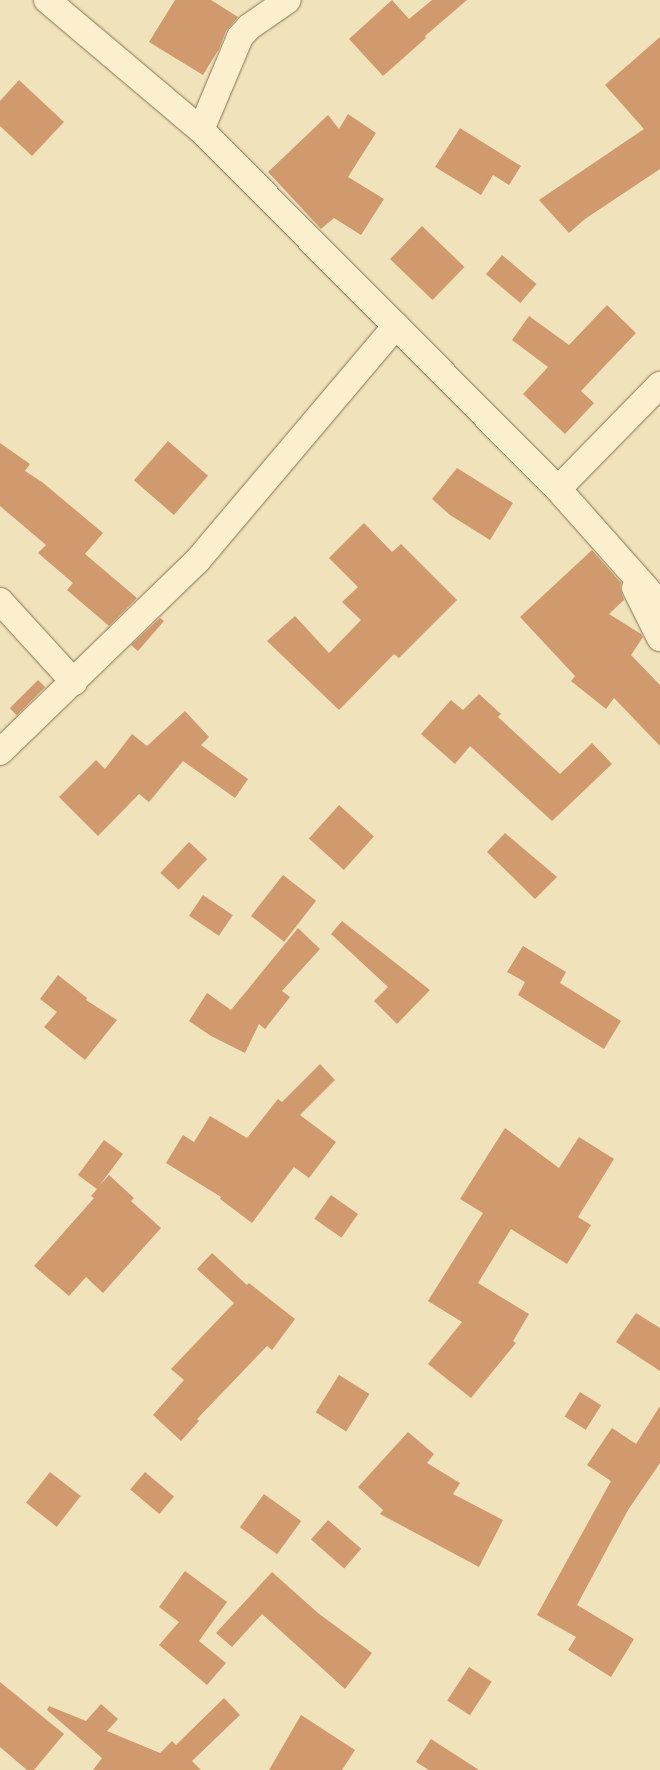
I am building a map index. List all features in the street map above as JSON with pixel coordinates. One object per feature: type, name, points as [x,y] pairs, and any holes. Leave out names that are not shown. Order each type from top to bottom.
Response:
[{"type":"street","points":[[201,130],[240,37],[249,27],[288,0]]},
{"type":"street","points":[[52,1],[201,130],[558,489],[625,567],[660,604]]},
{"type":"street","points":[[0,752],[198,560],[396,326]]},
{"type":"street","points":[[558,489],[660,385]]},
{"type":"street","points":[[625,567],[660,638]]},
{"type":"street","points":[[0,601],[74,682]]},
{"type":"building","points":[[175,0],[211,0],[238,17],[226,31],[219,49],[203,75],[149,42]]},
{"type":"building","points":[[392,0],[409,19],[432,0],[467,0],[383,76],[349,39]]},
{"type":"building","points":[[660,37],[660,169],[585,219],[569,233],[539,200],[644,129],[605,85]]},
{"type":"building","points":[[19,80],[64,122],[32,156],[0,126],[0,101]]},
{"type":"building","points":[[348,114],[376,133],[348,177],[384,199],[361,235],[334,218],[321,229],[268,172],[328,115],[339,129]]},
{"type":"building","points":[[460,128],[521,166],[509,185],[493,175],[481,195],[435,167]]},
{"type":"building","points":[[422,226],[464,267],[432,300],[390,259]]},
{"type":"building","points":[[502,255],[536,284],[520,303],[486,274]]},
{"type":"building","points":[[607,305],[636,333],[581,391],[594,403],[565,434],[523,394],[548,367],[512,340],[529,316],[569,345]]},
{"type":"building","points":[[168,441],[208,476],[174,515],[134,480]]},
{"type":"building","points":[[0,443],[30,464],[25,471],[42,482],[103,533],[85,554],[137,598],[109,626],[67,590],[73,583],[38,553],[46,545],[0,506]]},
{"type":"building","points":[[457,468],[513,503],[490,540],[450,515],[432,499]]},
{"type":"building","points":[[364,523],[392,552],[401,544],[457,600],[399,658],[394,654],[339,710],[267,641],[295,616],[329,653],[361,620],[342,602],[358,587],[329,558]]},
{"type":"building","points":[[592,550],[621,583],[620,588],[624,600],[609,614],[641,634],[643,637],[631,655],[660,685],[660,746],[614,698],[606,709],[571,681],[575,676],[520,617]]},
{"type":"building","points":[[160,618],[164,621],[138,651],[131,645]]},
{"type":"building","points":[[38,680],[45,687],[17,715],[10,708]]},
{"type":"building","points":[[479,694],[501,714],[498,717],[560,774],[592,743],[612,764],[552,821],[470,746],[455,764],[421,734],[451,700],[463,710]]},
{"type":"building","points":[[185,711],[209,737],[201,745],[248,779],[235,798],[183,761],[149,802],[139,794],[98,836],[59,797],[96,760],[105,769],[132,734],[147,746]]},
{"type":"building","points":[[339,805],[374,836],[344,870],[309,838]]},
{"type":"building","points":[[505,833],[557,877],[535,899],[487,852]]},
{"type":"building","points":[[189,842],[207,859],[179,890],[160,873]]},
{"type":"building","points":[[283,875],[316,901],[284,942],[251,916]]},
{"type":"building","points":[[203,895],[233,915],[219,936],[189,916]]},
{"type":"building","points":[[342,921],[430,990],[397,1024],[374,1001],[388,987],[331,934]]},
{"type":"building","points":[[298,928],[320,949],[282,991],[290,997],[265,1029],[259,1024],[245,1053],[211,1036],[189,1021],[207,993],[231,1010]]},
{"type":"building","points":[[523,946],[566,972],[560,983],[621,1021],[604,1049],[518,995],[525,982],[507,972]]},
{"type":"building","points":[[58,975],[87,998],[86,1000],[117,1020],[85,1060],[44,1027],[57,1012],[40,999]]},
{"type":"building","points":[[320,1064],[335,1080],[300,1115],[336,1142],[309,1178],[294,1167],[252,1223],[220,1199],[221,1197],[166,1163],[183,1135],[194,1142],[210,1116],[247,1138],[278,1099],[282,1102]]},
{"type":"building","points":[[505,1128],[559,1168],[579,1137],[614,1159],[578,1217],[591,1225],[567,1264],[511,1229],[478,1283],[529,1314],[513,1341],[516,1343],[471,1398],[428,1364],[462,1322],[428,1301],[483,1213],[460,1199]]},
{"type":"building","points":[[104,1140],[123,1154],[99,1186],[109,1175],[134,1198],[131,1201],[161,1228],[103,1293],[86,1277],[69,1296],[34,1266],[94,1198],[91,1196],[97,1189],[78,1175]]},
{"type":"building","points":[[331,1195],[358,1214],[341,1238],[314,1219]]},
{"type":"building","points":[[212,1253],[247,1285],[249,1283],[295,1319],[272,1350],[267,1346],[197,1419],[199,1421],[181,1441],[153,1415],[184,1380],[171,1369],[234,1303],[197,1269]]},
{"type":"building","points":[[636,1313],[660,1328],[660,1371],[616,1342]]},
{"type":"building","points":[[339,1375],[370,1394],[346,1431],[316,1412]]},
{"type":"building","points":[[580,1392],[601,1405],[586,1430],[565,1417]]},
{"type":"building","points":[[660,1406],[660,1463],[628,1510],[577,1605],[634,1639],[611,1677],[568,1650],[576,1637],[537,1615],[611,1481],[587,1465],[612,1428],[636,1444]]},
{"type":"building","points":[[408,1432],[434,1454],[427,1463],[460,1483],[453,1494],[503,1520],[479,1567],[380,1514],[383,1510],[358,1487]]},
{"type":"building","points":[[50,1472],[81,1496],[57,1527],[26,1503]]},
{"type":"building","points":[[145,1472],[174,1496],[159,1514],[130,1490]]},
{"type":"building","points":[[264,1494],[301,1521],[277,1554],[240,1527]]},
{"type":"building","points":[[328,1520],[361,1549],[344,1568],[311,1540]]},
{"type":"building","points":[[185,1571],[227,1602],[199,1641],[226,1663],[207,1685],[159,1645],[179,1622],[159,1607]]},
{"type":"building","points":[[272,1572],[318,1613],[372,1653],[345,1689],[262,1614],[232,1647],[216,1633]]},
{"type":"building","points":[[469,1667],[492,1682],[470,1715],[447,1701]]},
{"type":"building","points":[[0,1682],[64,1734],[34,1770],[27,1770],[0,1747]]},
{"type":"building","points":[[224,1698],[240,1715],[192,1761],[201,1770],[93,1770],[102,1758],[47,1710],[49,1706],[86,1721],[101,1704],[118,1719],[107,1731],[160,1753],[172,1741],[176,1745]]},
{"type":"building","points":[[301,1715],[355,1750],[342,1770],[269,1770]]},
{"type":"building","points":[[431,1739],[479,1770],[429,1770],[416,1762]]}]
